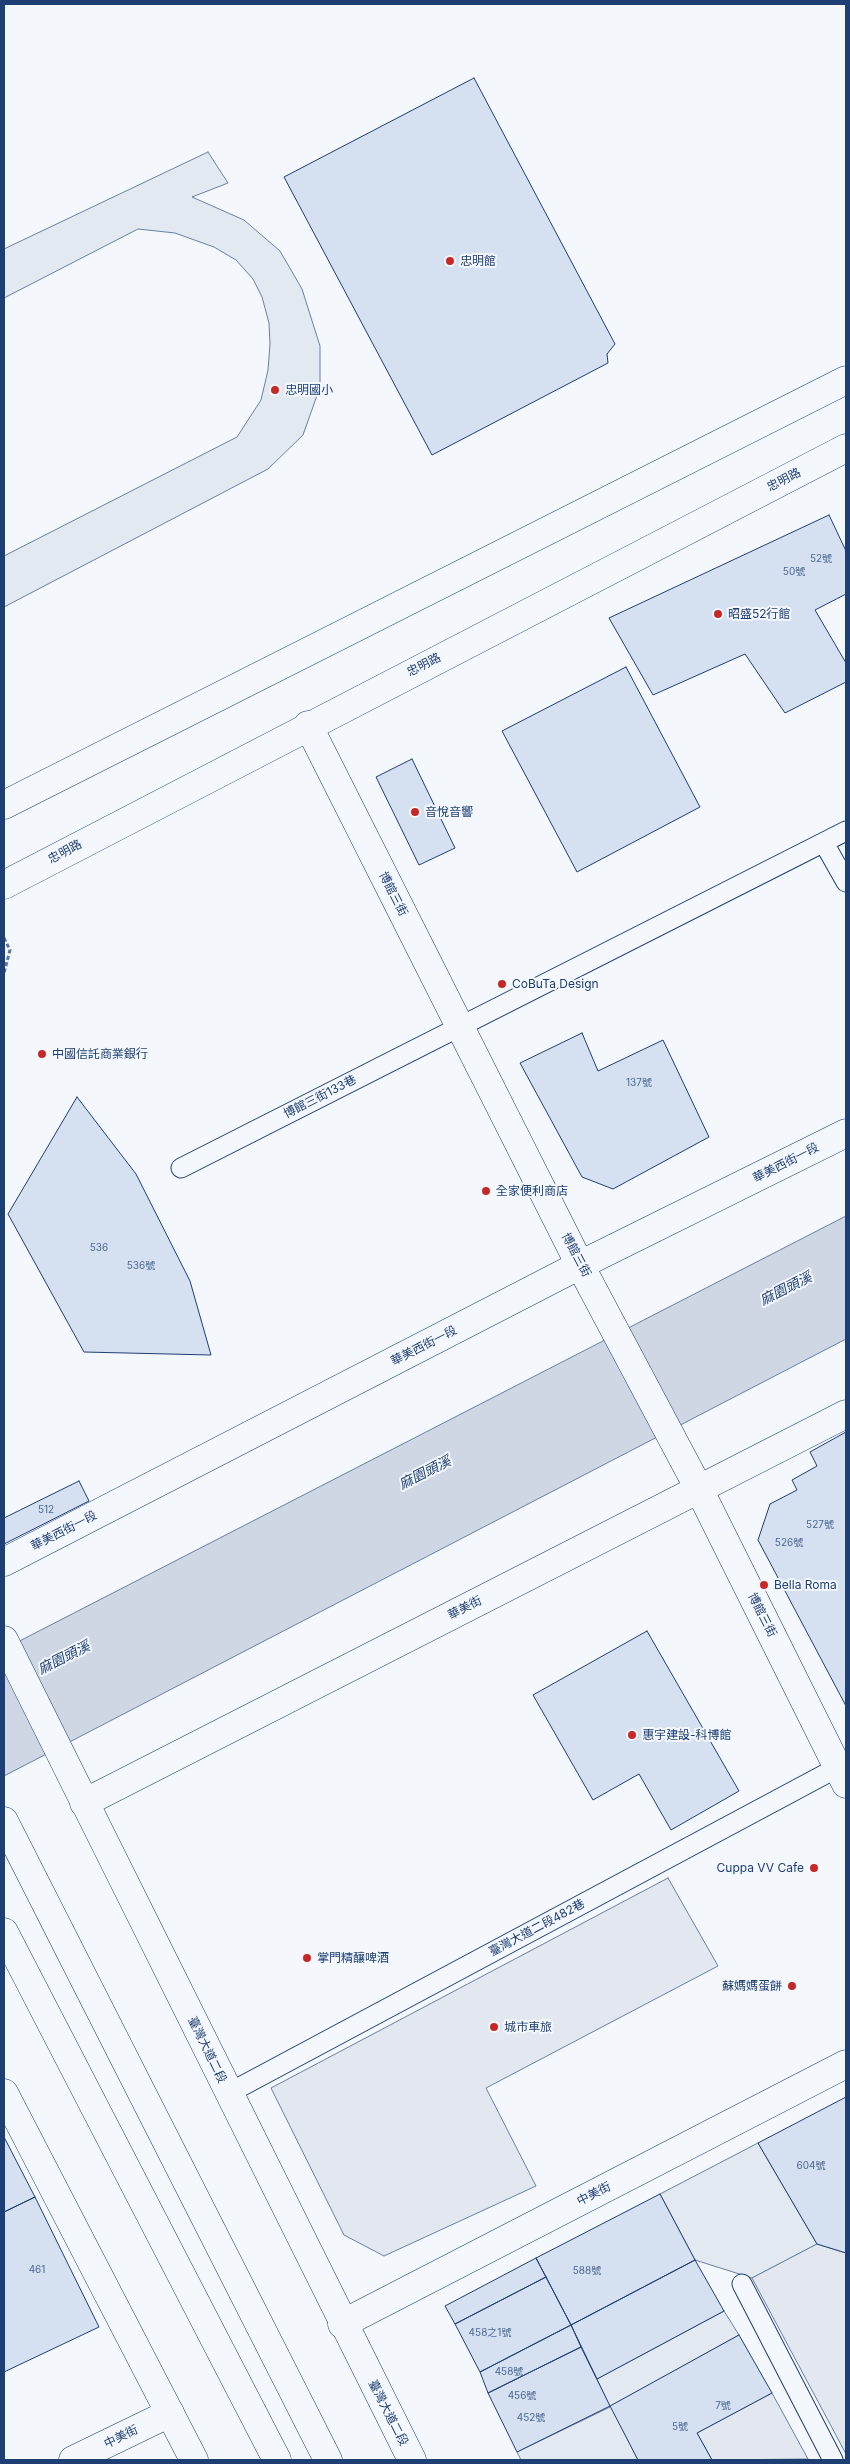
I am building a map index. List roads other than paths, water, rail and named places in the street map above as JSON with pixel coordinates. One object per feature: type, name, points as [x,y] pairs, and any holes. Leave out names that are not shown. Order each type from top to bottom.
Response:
[{"type":"main road","points":[[4,805],[846,380]]},
{"type":"main road","name":"忠明路","points":[[4,885],[308,725],[846,448]]},
{"type":"main road","name":"博館三街","points":[[308,725],[586,1276],[694,1480],[843,1772]]},
{"type":"main road","name":"華美西街一段","points":[[4,1562],[586,1276],[846,1133]]},
{"type":"main road","name":"華美街","points":[[84,1803],[694,1480],[846,1414]]},
{"type":"main road","name":"臺灣大道二段","points":[[4,1640],[342,2324],[412,2460]]},
{"type":"main road","points":[[9,1832],[328,2460]]},
{"type":"main road","points":[[4,1932],[277,2460]]},
{"type":"main road","name":"中美街","points":[[342,2324],[846,2064]]},
{"type":"main road","points":[[4,2093],[194,2460]]},
{"type":"main road","name":"中美街","points":[[73,2460],[170,2413]]},
{"type":"lane","name":"博館三街133巷","points":[[181,1168],[846,832]]},
{"type":"lane","points":[[824,843],[846,882]]},
{"type":"lane","name":"臺灣大道二段482巷","points":[[228,2093],[843,1772]]},
{"type":"lane","points":[[742,2284],[833,2460]]},
{"type":"water","name":"麻園頭溪","points":[[846,1216],[846,1339],[4,1776],[4,1649]]},
{"type":"place","name":"忠明館","points":[[450,261]]},
{"type":"place","name":"忠明國小","points":[[275,390]]},
{"type":"place","name":"昭盛52行館","points":[[718,614]]},
{"type":"place","name":"音悅音響","points":[[415,812]]},
{"type":"place","name":"CoBuTa Design","points":[[502,984]]},
{"type":"place","name":"中國信託商業銀行","points":[[42,1054]]},
{"type":"place","name":"全家便利商店","points":[[486,1191]]},
{"type":"place","name":"Bella Roma","points":[[764,1585]]},
{"type":"place","name":"惠宇建設-科博館","points":[[632,1735]]},
{"type":"place","name":"Cuppa VV Cafe","points":[[814,1868]]},
{"type":"place","name":"掌門精釀啤酒","points":[[307,1958]]},
{"type":"place","name":"蘇媽媽蛋餅","points":[[792,1986]]},
{"type":"place","name":"城市車旅","points":[[494,2027]]}]
